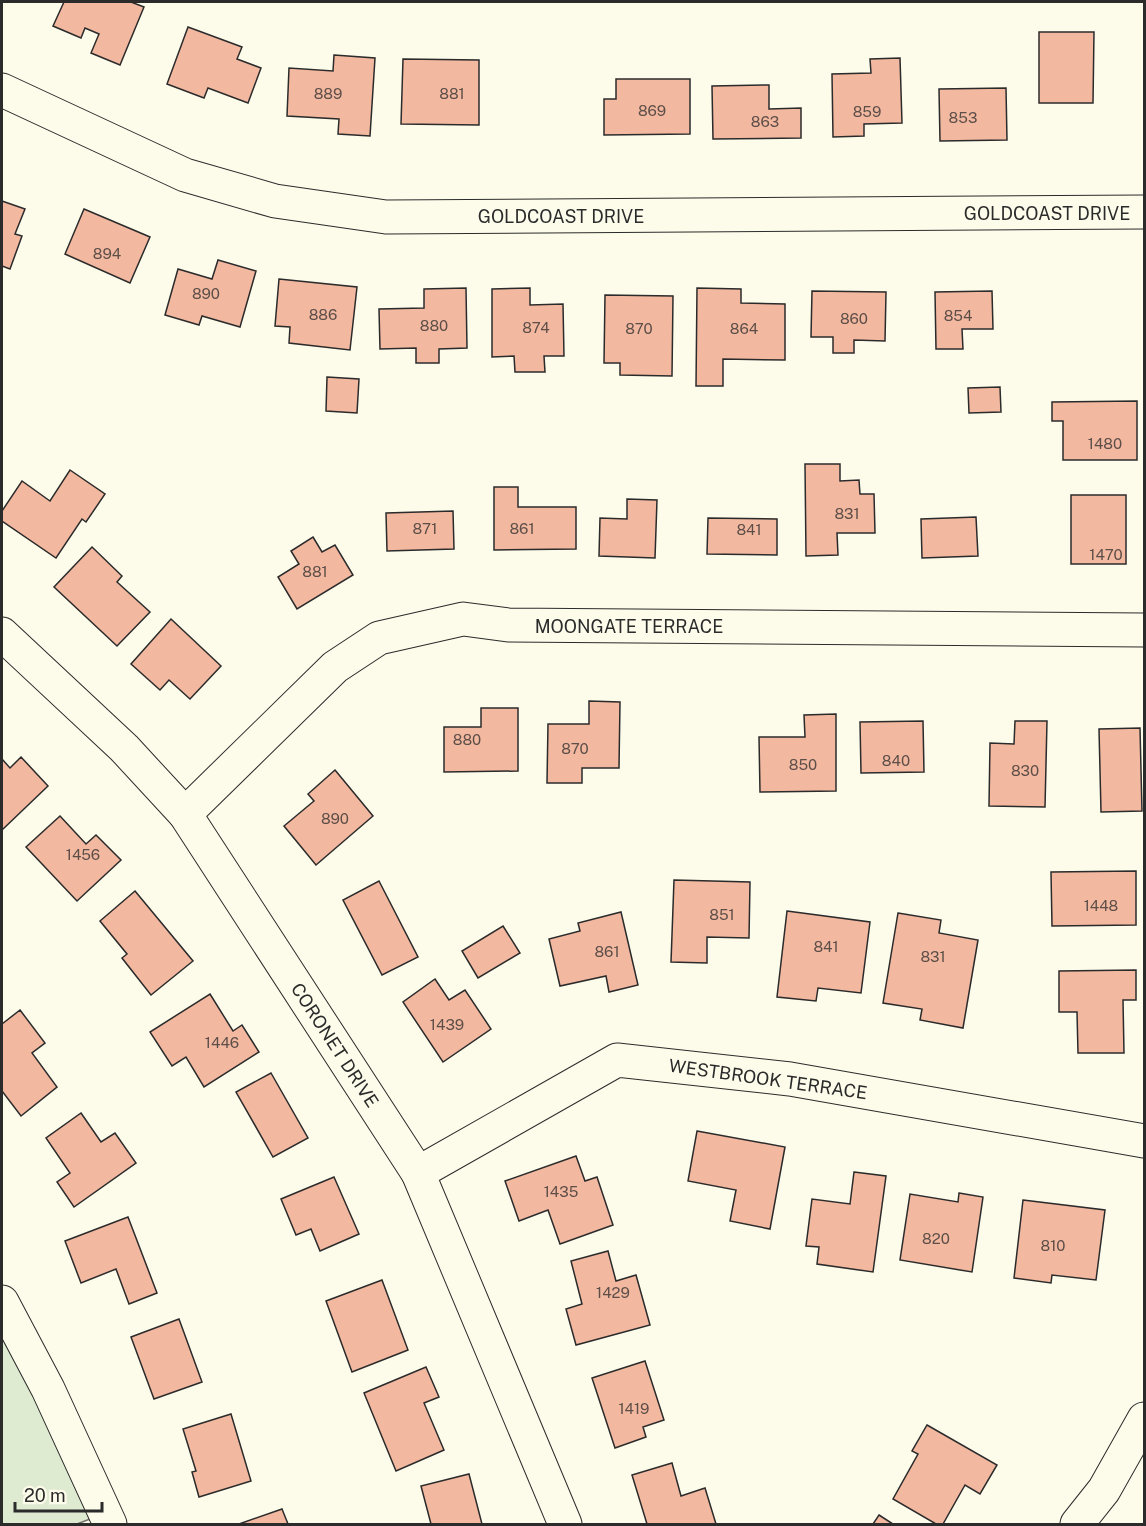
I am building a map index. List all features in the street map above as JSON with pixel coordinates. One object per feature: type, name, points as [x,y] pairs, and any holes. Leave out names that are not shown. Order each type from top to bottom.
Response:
[{"type":"street","name":"GOLDCOAST DRIVE","points":[[2,90],[185,175],[275,201],[386,217],[1144,212]]},
{"type":"street","name":"MOONGATE TERRACE","points":[[185,814],[334,668],[380,638],[463,619],[508,625],[1144,630]]},
{"type":"street","name":"CORONET DRIVE","points":[[2,634],[124,748],[185,814],[418,1173],[565,1524]]},
{"type":"street","name":"WESTBROOK TERRACE","points":[[418,1173],[617,1060],[790,1079],[1144,1141]]},
{"type":"street","points":[[2,1302],[48,1389],[110,1524]]},
{"type":"street","points":[[1077,1524],[1104,1490],[1144,1419]]},
{"type":"green space","points":[[2,1337],[33,1395],[90,1519],[77,1524],[2,1524]]},
{"type":"building","points":[[64,2],[131,2],[144,7],[120,65],[91,53],[99,34],[85,28],[81,38],[53,26]]},
{"type":"building","points":[[188,27],[242,47],[237,59],[261,68],[248,103],[208,88],[204,98],[167,84]]},
{"type":"building","points":[[1039,32],[1094,32],[1093,103],[1039,103]]},
{"type":"building","points":[[334,55],[375,58],[370,136],[338,134],[339,119],[287,116],[289,68],[333,71]]},
{"type":"building","points":[[900,58],[902,123],[864,124],[864,136],[833,137],[832,74],[871,73],[870,59]]},
{"type":"building","points":[[403,59],[479,60],[479,125],[401,124]]},
{"type":"building","points":[[616,79],[690,79],[690,134],[604,135],[604,99],[616,99]]},
{"type":"building","points":[[769,85],[769,109],[801,108],[801,138],[713,139],[712,86]]},
{"type":"building","points":[[1006,88],[1007,140],[940,141],[939,89]]},
{"type":"building","points":[[2,201],[25,209],[15,234],[22,236],[10,269],[2,266]]},
{"type":"building","points":[[84,209],[150,237],[130,283],[65,254]]},
{"type":"building","points":[[218,260],[256,271],[240,327],[202,316],[199,325],[165,315],[178,269],[212,279]]},
{"type":"building","points":[[279,279],[357,287],[350,350],[289,343],[290,327],[275,326]]},
{"type":"building","points":[[466,288],[467,348],[439,349],[439,363],[416,363],[416,348],[380,349],[379,309],[424,308],[424,289]]},
{"type":"building","points":[[530,288],[530,305],[563,304],[564,356],[544,356],[545,372],[515,372],[514,356],[492,357],[492,289]]},
{"type":"building","points":[[697,288],[741,289],[741,303],[785,304],[785,360],[723,359],[723,386],[696,386]]},
{"type":"building","points":[[812,291],[886,292],[885,341],[854,340],[854,353],[833,353],[833,337],[811,337]]},
{"type":"building","points":[[992,291],[993,329],[962,329],[963,349],[936,349],[935,292]]},
{"type":"building","points":[[605,295],[673,296],[672,376],[620,375],[620,363],[604,363]]},
{"type":"building","points":[[327,377],[359,379],[357,413],[326,411]]},
{"type":"building","points":[[1000,387],[1001,412],[969,413],[968,388]]},
{"type":"building","points":[[1137,401],[1137,460],[1063,460],[1063,421],[1052,421],[1052,402]]},
{"type":"building","points":[[805,464],[840,464],[840,481],[859,480],[860,494],[874,494],[875,533],[837,533],[838,555],[806,556]]},
{"type":"building","points":[[70,470],[105,494],[86,522],[82,519],[56,558],[2,521],[2,511],[22,481],[50,501]]},
{"type":"building","points":[[494,487],[518,487],[518,507],[576,507],[576,549],[494,550]]},
{"type":"building","points":[[1071,495],[1126,495],[1126,564],[1071,564]]},
{"type":"building","points":[[627,499],[657,500],[655,558],[599,556],[600,518],[627,519]]},
{"type":"building","points":[[453,511],[454,549],[387,551],[386,513]]},
{"type":"building","points":[[976,517],[978,556],[922,558],[921,519]]},
{"type":"building","points":[[708,518],[777,519],[777,555],[707,554]]},
{"type":"building","points":[[313,537],[322,552],[335,545],[353,575],[297,609],[278,577],[299,564],[291,551]]},
{"type":"building","points":[[92,547],[122,576],[117,582],[150,612],[117,646],[54,587]]},
{"type":"building","points":[[171,619],[221,666],[190,699],[169,680],[160,690],[131,664]]},
{"type":"building","points":[[589,701],[620,702],[619,768],[582,768],[582,783],[547,783],[548,724],[589,724]]},
{"type":"building","points":[[481,708],[518,708],[518,771],[444,772],[444,727],[481,727]]},
{"type":"building","points":[[836,714],[836,791],[760,792],[759,737],[805,737],[804,715]]},
{"type":"building","points":[[923,721],[924,772],[861,773],[860,722]]},
{"type":"building","points":[[1015,721],[1047,721],[1045,807],[989,806],[990,743],[1014,744]]},
{"type":"building","points":[[1140,728],[1142,811],[1101,812],[1099,729]]},
{"type":"building","points":[[21,757],[48,786],[2,830],[2,759],[10,768]]},
{"type":"building","points":[[335,770],[373,816],[316,865],[284,826],[314,801],[308,794]]},
{"type":"building","points":[[60,816],[86,844],[96,835],[121,860],[77,901],[26,847]]},
{"type":"building","points":[[1136,871],[1136,925],[1052,926],[1051,872]]},
{"type":"building","points":[[674,880],[750,882],[749,938],[707,937],[707,963],[671,962]]},
{"type":"building","points":[[379,881],[418,957],[382,975],[343,900]]},
{"type":"building","points":[[135,891],[193,961],[151,995],[122,958],[127,954],[100,921]]},
{"type":"building","points":[[787,911],[870,922],[861,993],[818,988],[816,1001],[777,997]]},
{"type":"building","points":[[621,912],[638,985],[609,992],[606,976],[560,986],[549,939],[580,931],[578,923]]},
{"type":"building","points":[[898,913],[941,920],[939,933],[978,940],[963,1028],[920,1020],[922,1009],[883,1003]]},
{"type":"building","points":[[503,926],[520,953],[478,978],[462,951]]},
{"type":"building","points":[[1136,970],[1136,1000],[1123,1000],[1124,1053],[1078,1053],[1077,1012],[1059,1012],[1059,971]]},
{"type":"building","points":[[435,979],[449,1000],[465,990],[491,1029],[443,1062],[403,1002]]},
{"type":"building","points":[[210,994],[233,1031],[242,1025],[259,1052],[204,1087],[186,1057],[172,1066],[150,1032]]},
{"type":"building","points":[[20,1010],[45,1043],[32,1053],[57,1087],[21,1116],[2,1091],[2,1024]]},
{"type":"building","points":[[271,1073],[308,1138],[273,1157],[236,1092]]},
{"type":"building","points":[[81,1113],[101,1142],[115,1133],[136,1163],[74,1207],[57,1182],[70,1173],[46,1138]]},
{"type":"building","points":[[697,1131],[785,1147],[770,1229],[730,1221],[736,1190],[688,1181]]},
{"type":"building","points":[[576,1156],[585,1181],[597,1177],[613,1225],[560,1244],[548,1210],[519,1221],[505,1181]]},
{"type":"building","points":[[854,1172],[886,1176],[873,1272],[817,1264],[819,1247],[806,1246],[812,1199],[850,1204]]},
{"type":"building","points":[[334,1177],[359,1234],[320,1251],[311,1229],[296,1235],[281,1199]]},
{"type":"building","points":[[959,1193],[983,1197],[972,1272],[900,1260],[910,1194],[958,1202]]},
{"type":"building","points":[[1023,1200],[1105,1210],[1096,1280],[1052,1275],[1051,1283],[1014,1278]]},
{"type":"building","points":[[128,1217],[157,1293],[129,1304],[116,1269],[81,1283],[65,1241]]},
{"type":"building","points":[[608,1251],[616,1281],[636,1275],[650,1325],[576,1345],[566,1309],[582,1304],[571,1261]]},
{"type":"building","points":[[382,1280],[408,1350],[352,1372],[326,1301]]},
{"type":"building","points":[[179,1319],[202,1382],[154,1399],[131,1337]]},
{"type":"building","points":[[645,1361],[664,1420],[643,1427],[646,1437],[615,1448],[592,1378]]},
{"type":"building","points":[[426,1367],[439,1397],[424,1403],[444,1450],[396,1471],[364,1393]]},
{"type":"building","points":[[231,1414],[251,1481],[199,1497],[192,1472],[196,1471],[183,1429]]},
{"type":"building","points":[[927,1425],[997,1465],[980,1494],[965,1485],[943,1524],[936,1524],[893,1499],[918,1454],[912,1451]]},
{"type":"building","points":[[672,1463],[681,1496],[705,1488],[716,1524],[647,1524],[632,1475]]},
{"type":"building","points":[[469,1474],[482,1524],[431,1524],[421,1486]]},
{"type":"building","points":[[282,1509],[288,1524],[239,1524]]},
{"type":"building","points":[[879,1515],[893,1524],[873,1524]]}]
